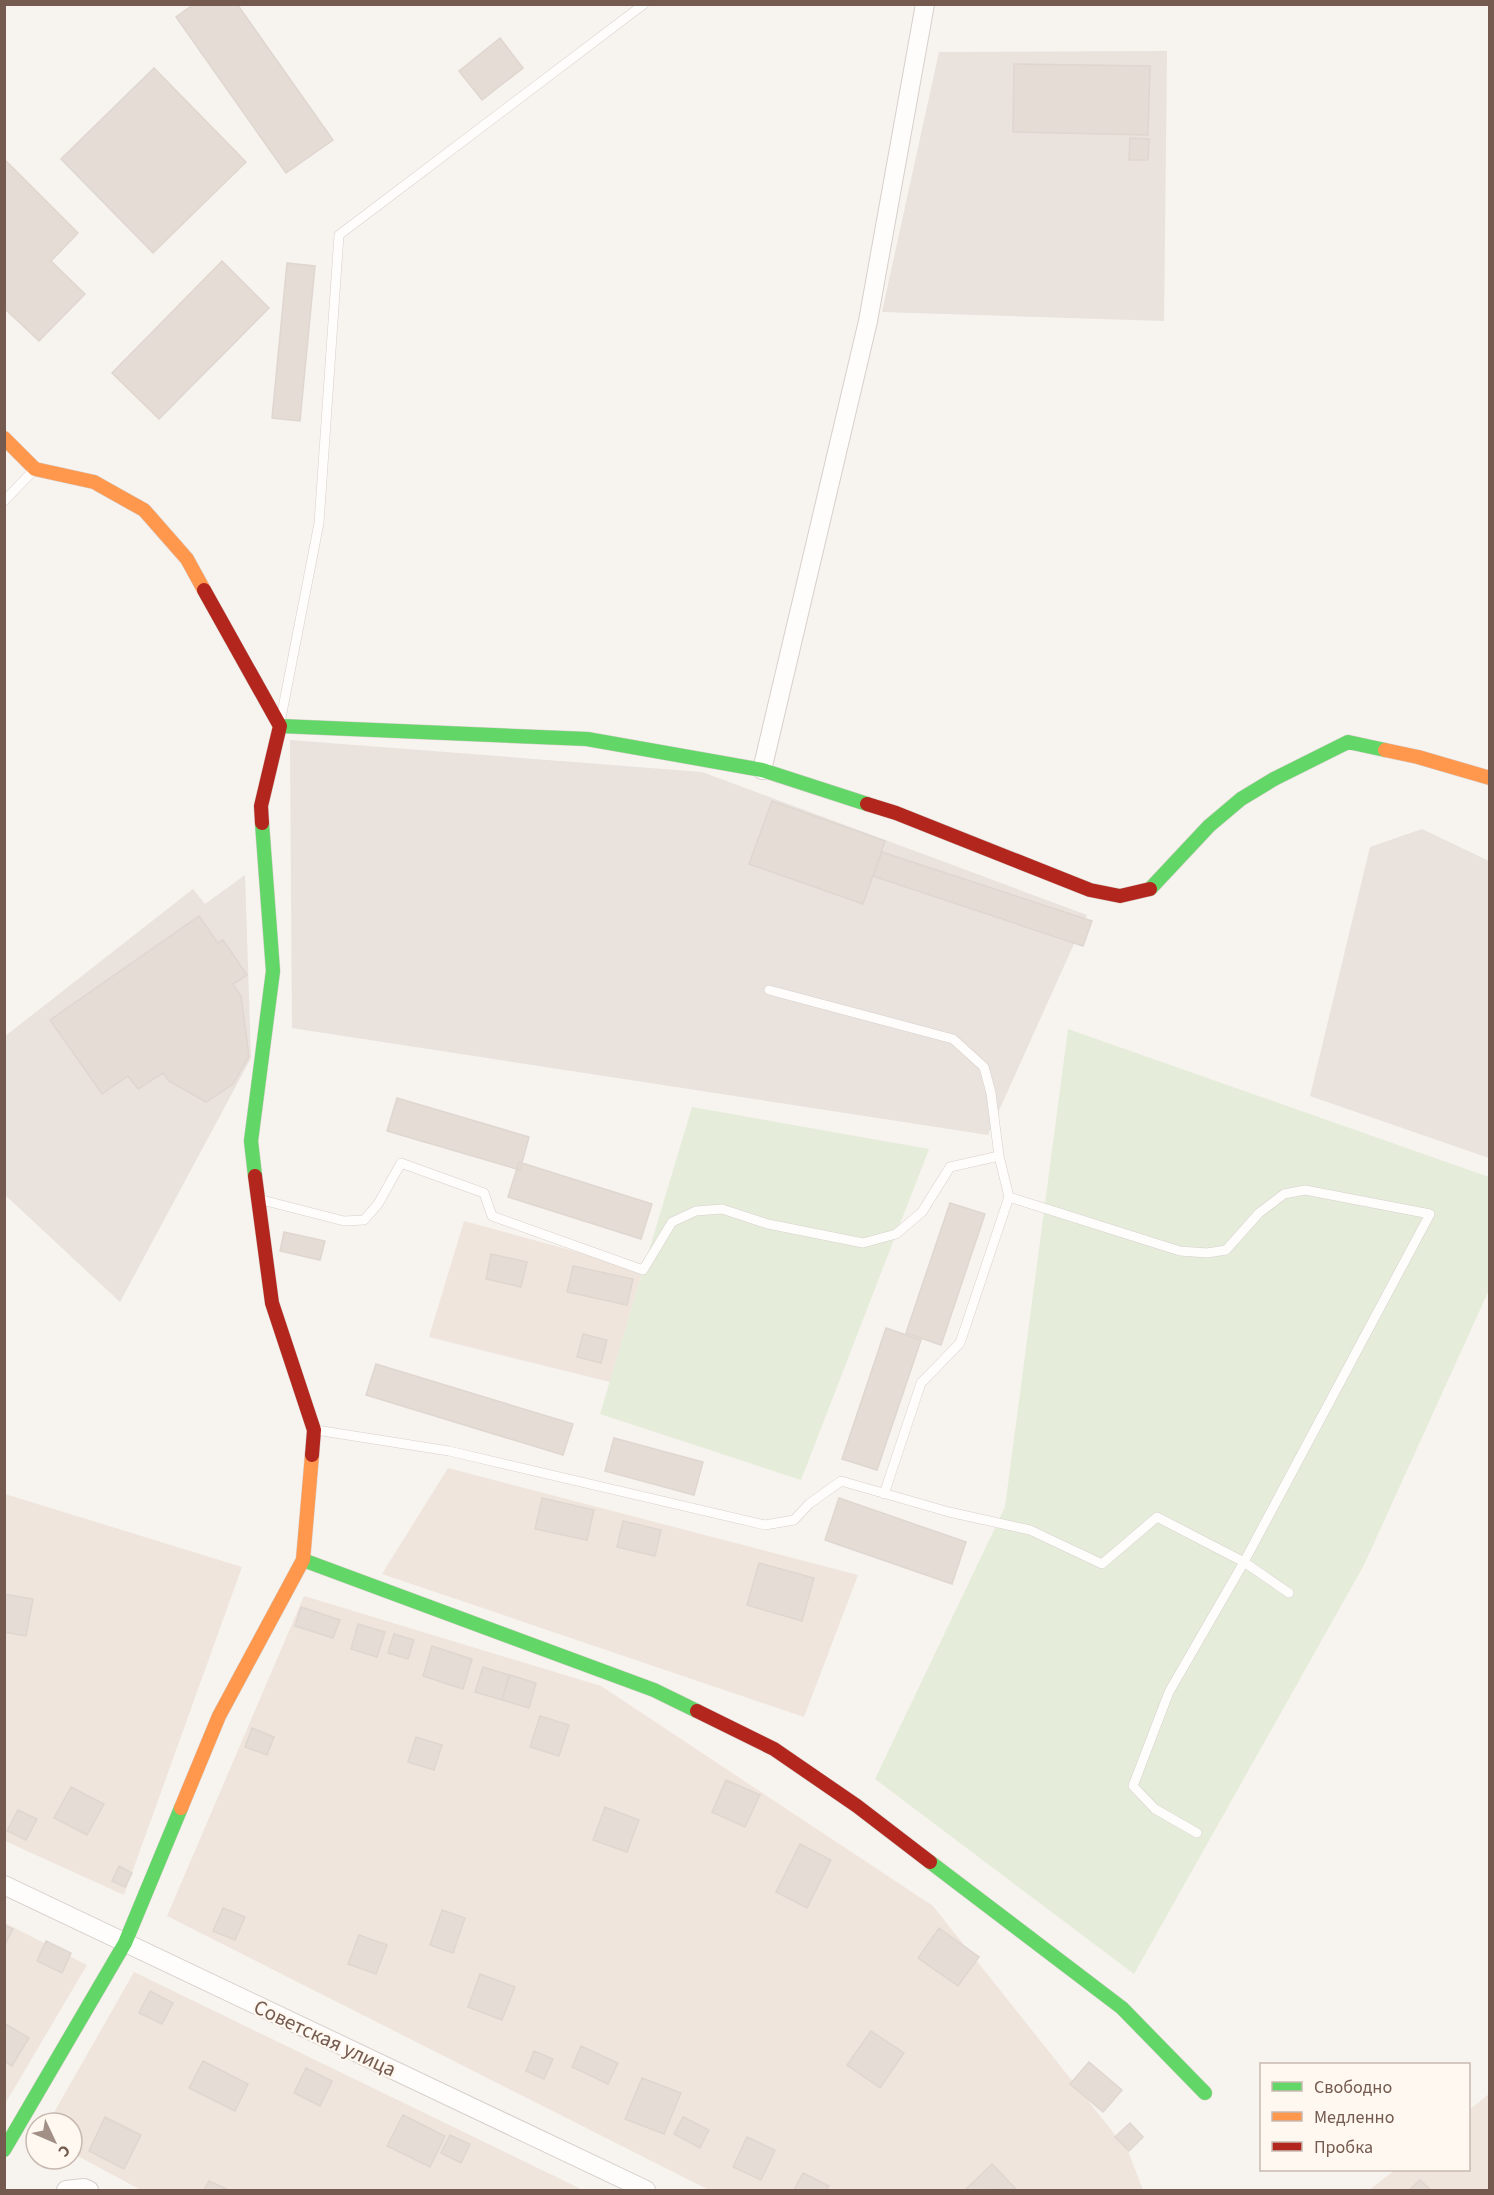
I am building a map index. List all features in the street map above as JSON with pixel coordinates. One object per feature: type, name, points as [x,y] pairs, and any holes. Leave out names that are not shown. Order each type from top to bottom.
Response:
[{"type":"street","points":[[762,770],[868,321],[925,4]]},
{"type":"street","points":[[4,438],[35,469],[94,482],[144,510],[187,559],[280,726],[261,807],[273,971],[251,1141],[272,1303],[314,1430],[303,1560],[219,1716],[125,1942],[4,2150]]},
{"type":"street","points":[[280,726],[587,739],[762,770],[896,813],[1090,890],[1120,896],[1148,891],[1209,826],[1241,799],[1274,779],[1348,742],[1418,757],[1490,778]]},
{"type":"street","points":[[303,1560],[654,1690],[774,1749],[857,1806],[1122,2008],[1205,2093]]},
{"type":"street","name":"Советская улица","points":[[4,1885],[646,2190]]},
{"type":"street","points":[[66,2190],[84,2188],[89,2190]]},
{"type":"lane","points":[[280,726],[319,523],[339,235],[644,4]]},
{"type":"lane","points":[[4,501],[35,469]]},
{"type":"lane","points":[[769,990],[952,1039],[984,1067],[991,1093],[999,1156],[1009,1197],[960,1343],[921,1383],[884,1494]]},
{"type":"lane","points":[[258,1199],[344,1221],[364,1220],[378,1204],[400,1163],[484,1193],[492,1216],[643,1270],[672,1222],[696,1211],[722,1209],[768,1224],[863,1243],[896,1234],[922,1212],[950,1167],[999,1156]]},
{"type":"lane","points":[[1009,1197],[1180,1251],[1207,1253],[1226,1250],[1259,1213],[1284,1194],[1305,1190],[1430,1214],[1244,1562],[1169,1692],[1133,1786],[1155,1809],[1197,1833]]},
{"type":"lane","points":[[314,1430],[449,1451],[765,1525],[794,1520],[809,1504],[840,1481],[1030,1530],[1102,1564],[1157,1517],[1244,1562],[1289,1593]]},
{"type":"shaded area","points":[[1167,51],[1164,321],[882,312],[939,52]]},
{"type":"shaded area","points":[[290,740],[702,772],[1087,915],[988,1135],[292,1028]]},
{"type":"shaded area","points":[[1422,829],[1489,861],[1489,1158],[1310,1096],[1370,847]]},
{"type":"shaded area","points":[[245,875],[251,1058],[120,1302],[5,1195],[4,1037],[193,889],[205,904]]},
{"type":"shaded area","points":[[464,1221],[643,1270],[610,1382],[429,1337]]},
{"type":"shaded area","points":[[448,1468],[858,1575],[804,1717],[382,1574]]},
{"type":"shaded area","points":[[5,1494],[242,1567],[124,1895],[5,1841]]},
{"type":"shaded area","points":[[304,1596],[601,1686],[933,1906],[1128,2151],[1143,2190],[709,2190],[167,1916]]},
{"type":"shaded area","points":[[5,1923],[87,1965],[5,2104]]},
{"type":"shaded area","points":[[134,1972],[583,2190],[141,2190],[84,2159],[84,2111],[55,2111]]},
{"type":"shaded area","points":[[1489,2094],[1489,2190],[1369,2190],[1394,2171],[1470,2171],[1470,2109]]},
{"type":"green space","points":[[1068,1029],[1489,1177],[1489,1290],[1364,1565],[1134,1974],[875,1779],[1005,1507]]},
{"type":"green space","points":[[692,1107],[929,1149],[801,1480],[600,1414]]},
{"type":"building","points":[[194,4],[237,4],[333,140],[286,173],[176,17]]},
{"type":"building","points":[[500,38],[523,68],[482,100],[459,71]]},
{"type":"building","points":[[1014,64],[1150,66],[1148,135],[1013,132]]},
{"type":"building","points":[[154,68],[246,162],[153,253],[61,159]]},
{"type":"building","points":[[1130,138],[1149,139],[1148,160],[1129,160]]},
{"type":"building","points":[[4,159],[78,233],[51,261],[85,294],[39,341],[4,308]]},
{"type":"building","points":[[222,261],[269,308],[159,419],[112,373]]},
{"type":"building","points":[[287,263],[315,266],[300,421],[272,418]]},
{"type":"building","points":[[772,801],[885,841],[863,904],[749,864]]},
{"type":"building","points":[[882,852],[1092,921],[1083,946],[873,876]]},
{"type":"building","points":[[199,916],[218,943],[223,940],[247,975],[233,984],[241,996],[249,1056],[233,1084],[206,1102],[169,1081],[163,1073],[138,1089],[128,1076],[102,1094],[50,1020]]},
{"type":"building","points":[[397,1098],[529,1137],[520,1170],[387,1131]]},
{"type":"building","points":[[519,1162],[652,1204],[641,1239],[508,1197]]},
{"type":"building","points":[[950,1203],[985,1214],[941,1345],[906,1333]]},
{"type":"building","points":[[284,1232],[325,1241],[320,1260],[280,1251]]},
{"type":"building","points":[[491,1254],[527,1262],[521,1287],[486,1279]]},
{"type":"building","points":[[573,1266],[633,1279],[627,1305],[567,1292]]},
{"type":"building","points":[[886,1328],[921,1340],[877,1470],[842,1459]]},
{"type":"building","points":[[583,1334],[607,1340],[601,1363],[577,1357]]},
{"type":"building","points":[[376,1364],[573,1424],[563,1455],[366,1395]]},
{"type":"building","points":[[614,1438],[703,1462],[694,1495],[605,1471]]},
{"type":"building","points":[[542,1498],[594,1510],[587,1540],[535,1529]]},
{"type":"building","points":[[839,1498],[966,1542],[952,1584],[825,1540]]},
{"type":"building","points":[[623,1521],[661,1530],[655,1556],[617,1547]]},
{"type":"building","points":[[759,1563],[814,1578],[802,1621],[747,1605]]},
{"type":"building","points":[[4,1594],[33,1599],[26,1636],[4,1632]]},
{"type":"building","points":[[301,1607],[340,1620],[333,1638],[295,1626]]},
{"type":"building","points":[[358,1624],[385,1632],[377,1657],[351,1649]]},
{"type":"building","points":[[394,1634],[414,1640],[408,1659],[388,1653]]},
{"type":"building","points":[[432,1646],[472,1659],[463,1689],[423,1676]]},
{"type":"building","points":[[483,1667],[509,1675],[502,1700],[475,1692]]},
{"type":"building","points":[[510,1675],[536,1683],[529,1708],[502,1700]]},
{"type":"building","points":[[540,1716],[569,1725],[559,1756],[530,1747]]},
{"type":"building","points":[[252,1728],[274,1737],[267,1755],[245,1747]]},
{"type":"building","points":[[416,1737],[442,1745],[434,1770],[408,1762]]},
{"type":"building","points":[[726,1780],[760,1795],[745,1827],[712,1812]]},
{"type":"building","points":[[71,1787],[104,1804],[87,1835],[54,1818]]},
{"type":"building","points":[[605,1807],[639,1820],[627,1852],[593,1840]]},
{"type":"building","points":[[18,1810],[37,1819],[26,1840],[7,1831]]},
{"type":"building","points":[[800,1844],[831,1860],[807,1908],[776,1892]]},
{"type":"building","points":[[119,1866],[132,1873],[125,1887],[112,1881]]},
{"type":"building","points":[[223,1908],[245,1917],[235,1940],[213,1931]]},
{"type":"building","points":[[442,1910],[465,1918],[453,1953],[430,1945]]},
{"type":"building","points":[[4,1925],[13,1929],[4,1946]]},
{"type":"building","points":[[939,1928],[979,1957],[958,1986],[918,1958]]},
{"type":"building","points":[[359,1935],[387,1945],[376,1974],[348,1964]]},
{"type":"building","points":[[46,1941],[71,1953],[62,1973],[37,1961]]},
{"type":"building","points":[[480,1974],[515,1987],[502,2020],[468,2007]]},
{"type":"building","points":[[150,1991],[173,2003],[162,2024],[139,2013]]},
{"type":"building","points":[[4,2023],[29,2038],[12,2066],[4,2061]]},
{"type":"building","points":[[871,2031],[904,2053],[880,2088],[847,2065]]},
{"type":"building","points":[[581,2046],[618,2063],[608,2084],[572,2067]]},
{"type":"building","points":[[534,2051],[553,2059],[544,2079],[526,2071]]},
{"type":"building","points":[[203,2061],[248,2084],[235,2111],[189,2088]]},
{"type":"building","points":[[1089,2062],[1122,2090],[1103,2112],[1070,2084]]},
{"type":"building","points":[[306,2068],[332,2081],[320,2106],[294,2093]]},
{"type":"building","points":[[642,2078],[681,2093],[664,2134],[625,2119]]},
{"type":"building","points":[[403,2115],[445,2136],[430,2167],[387,2146]]},
{"type":"building","points":[[105,2117],[141,2135],[124,2169],[89,2151]]},
{"type":"building","points":[[683,2117],[709,2130],[700,2148],[674,2134]]},
{"type":"building","points":[[1130,2123],[1143,2137],[1129,2151],[1115,2137]]},
{"type":"building","points":[[450,2135],[470,2144],[461,2163],[441,2153]]},
{"type":"building","points":[[747,2137],[775,2150],[761,2180],[733,2167]]},
{"type":"building","points":[[992,2164],[1016,2189],[965,2190]]},
{"type":"building","points":[[803,2173],[829,2186],[826,2190],[794,2190]]},
{"type":"building","points":[[1420,2180],[1431,2190],[1409,2190]]},
{"type":"building","points":[[209,2181],[229,2190],[204,2190]]},
{"type":"traffic: fast","points":[[280,726],[587,739],[762,770],[867,804]]},
{"type":"traffic: fast","points":[[1150,889],[1209,826],[1241,799],[1274,779],[1348,742],[1385,750]]},
{"type":"traffic: fast","points":[[255,1176],[251,1141],[273,971],[262,823]]},
{"type":"traffic: fast","points":[[303,1560],[654,1690],[697,1711]]},
{"type":"traffic: fast","points":[[4,2150],[125,1943],[181,1808]]},
{"type":"traffic: fast","points":[[930,1862],[1122,2008],[1205,2093]]},
{"type":"traffic: slow","points":[[4,438],[35,469],[94,482],[144,510],[187,559],[204,590]]},
{"type":"traffic: slow","points":[[1385,750],[1490,778]]},
{"type":"traffic: slow","points":[[181,1808],[219,1716],[303,1560],[312,1455]]},
{"type":"traffic: jam","points":[[204,590],[280,726],[261,806],[262,823]]},
{"type":"traffic: jam","points":[[867,804],[896,813],[1090,890],[1120,896],[1150,889]]},
{"type":"traffic: jam","points":[[255,1176],[272,1303],[314,1430],[312,1455]]},
{"type":"traffic: jam","points":[[697,1711],[774,1749],[857,1806],[930,1862]]}]
